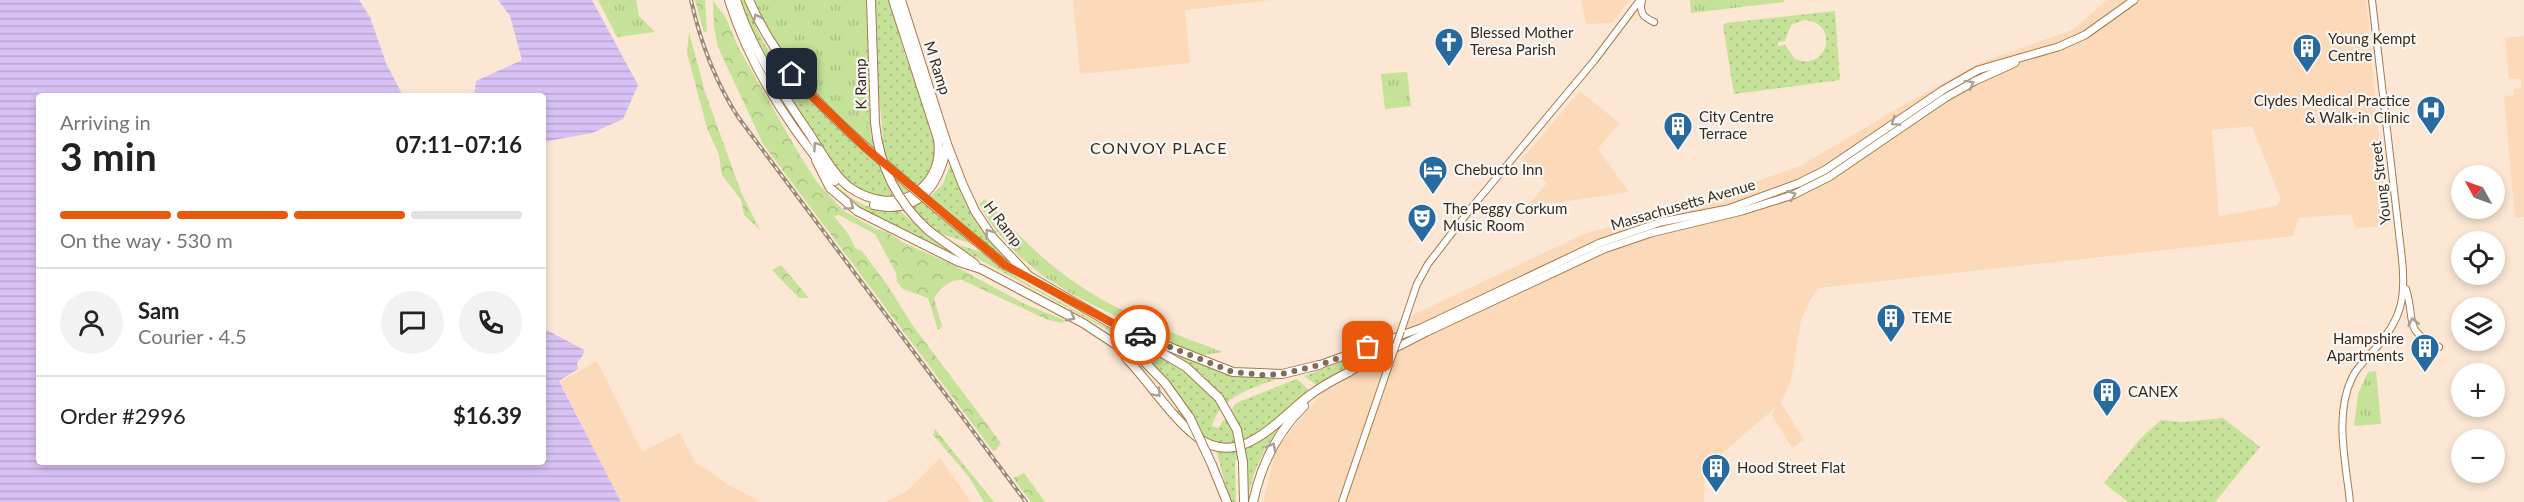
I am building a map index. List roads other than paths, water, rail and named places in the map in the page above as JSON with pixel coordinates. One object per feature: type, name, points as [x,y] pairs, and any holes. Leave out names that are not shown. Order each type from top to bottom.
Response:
[{"type":"highway","points":[[729,0],[743,38],[765,83],[816,160],[839,184],[857,198],[875,206],[895,206],[915,200],[933,185],[940,172],[947,144]]},
{"type":"highway","points":[[736,0],[754,45],[778,87],[836,173],[860,194],[876,200],[888,201],[906,198],[923,187],[935,170],[939,151],[938,139],[893,0]]},
{"type":"highway","points":[[749,0],[766,36],[792,74],[845,128],[1005,265],[1029,276]]},
{"type":"highway","name":"K Ramp","points":[[871,0],[875,123],[879,152],[890,180],[905,206],[929,231],[981,269]]},
{"type":"highway","name":"M Ramp","points":[[901,0],[947,144]]},
{"type":"highway","name":"H Ramp","points":[[947,144],[975,211],[993,238],[1029,276],[1129,332]]},
{"type":"highway","points":[[816,160],[825,182],[852,207],[958,262],[981,269],[1083,323],[1121,348],[1136,353],[1174,395],[1190,418],[1227,502]]},
{"type":"highway","points":[[1129,332],[1233,372],[1282,374],[1320,365]]},
{"type":"highway","points":[[1129,332],[1192,371],[1219,398],[1237,430],[1243,462],[1244,502]]},
{"type":"highway","points":[[1121,348],[1127,359],[1191,432],[1203,441],[1219,448],[1234,448],[1250,443],[1310,395],[1349,372]]},
{"type":"highway","points":[[1253,502],[1268,454],[1287,423],[1304,406],[1349,372]]},
{"type":"main road","points":[[1641,0],[1641,13],[1645,18],[1654,22]]},
{"type":"main road","points":[[1342,502],[1417,284],[1428,264],[1472,207],[1594,62],[1641,0]]},
{"type":"main road","name":"Massachusetts Avenue","points":[[1349,372],[1427,332],[1604,249],[1651,233],[1742,211],[1793,195],[1829,177],[1945,98],[1975,81],[2085,35],[2134,0]]},
{"type":"main road","name":"Young Street","points":[[2350,502],[2342,417],[2352,377],[2389,331],[2399,314],[2404,283],[2372,0]]},
{"type":"main road","name":"Massachusetts Avenue","points":[[1320,365],[1421,328],[1600,243],[1661,222],[1728,208],[1799,183],[1825,170],[1943,90],[1978,70],[2043,52]]},
{"type":"main road","points":[[2404,283],[2415,332],[2422,339],[2439,347]]},
{"type":"railway","points":[[691,0],[709,60],[738,117],[1026,502]]},
{"type":"place","name":"Blessed Mother Teresa Parish","points":[[1449,68]]},
{"type":"place","name":"Young Kempt Centre","points":[[2307,74]]},
{"type":"place","name":"Clydes Medical Practice & Walk-in Clinic","points":[[2431,136]]},
{"type":"place","name":"City Centre Terrace","points":[[1678,152]]},
{"type":"place","name":"Chebucto Inn","points":[[1433,196]]},
{"type":"place","name":"The Peggy Corkum Music Room","points":[[1422,244]]},
{"type":"place","name":"TEME","points":[[1891,344]]},
{"type":"place","name":"Hampshire Apartments","points":[[2425,374]]},
{"type":"place","name":"CANEX","points":[[2107,418]]},
{"type":"place","name":"Hood Street Flat","points":[[1716,494]]},
{"type":"district","name":"CONVOY PLACE","points":[[1159,148]]}]
